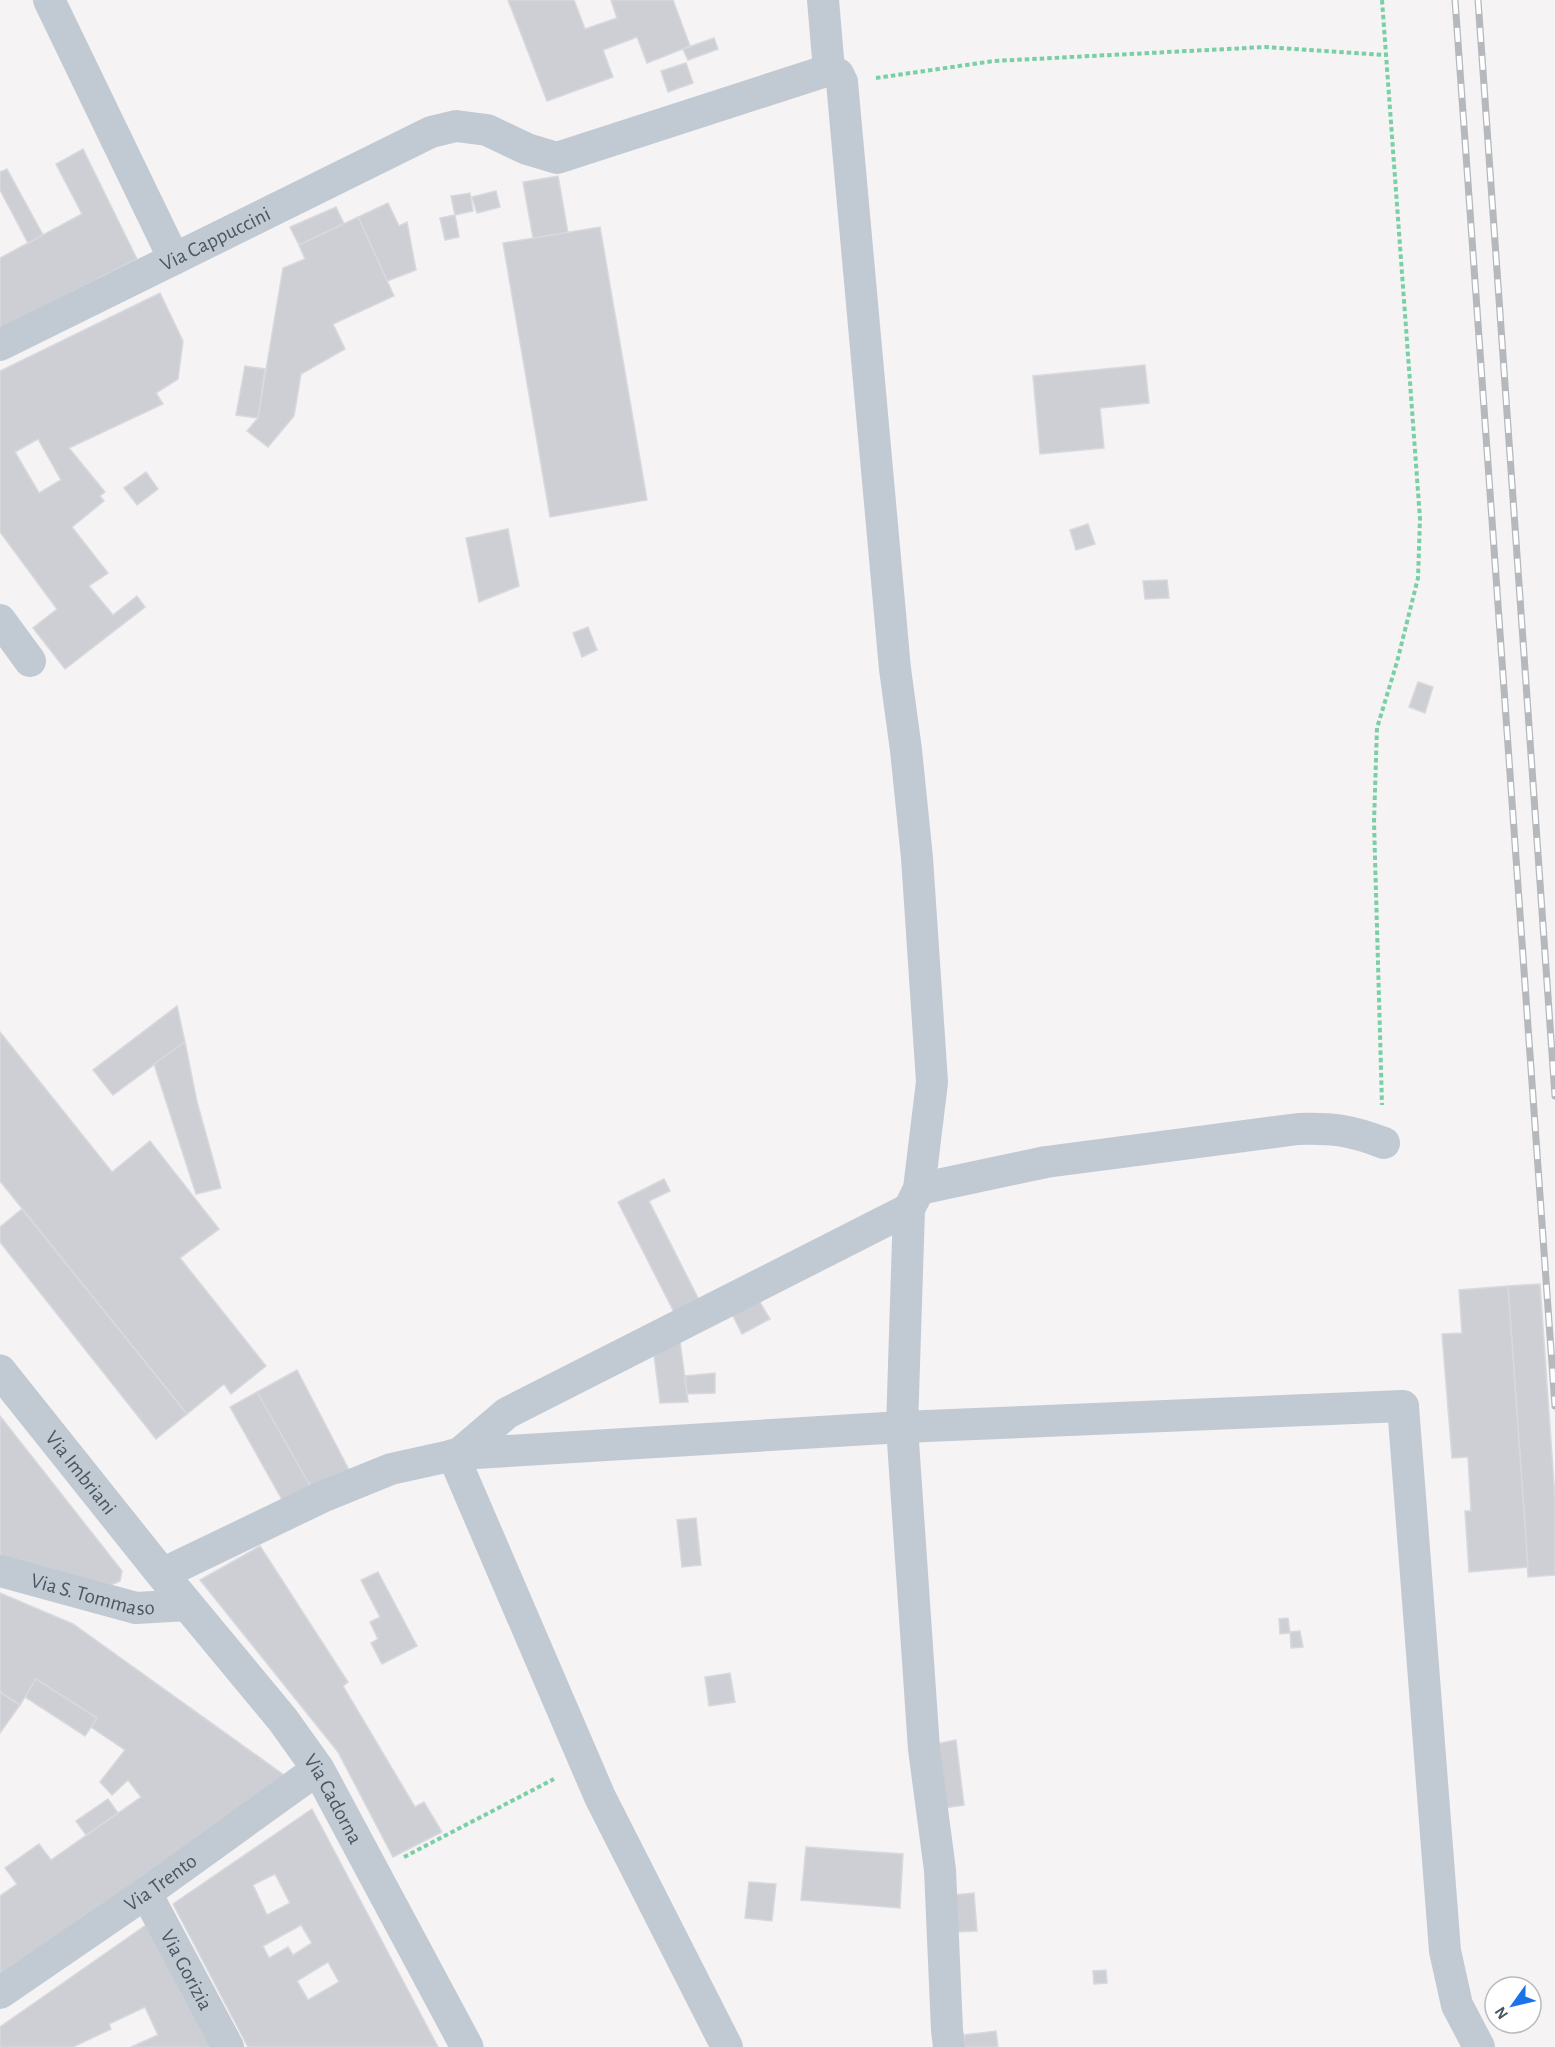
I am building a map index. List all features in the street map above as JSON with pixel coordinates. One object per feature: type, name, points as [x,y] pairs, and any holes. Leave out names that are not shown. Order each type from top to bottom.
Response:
[{"type":"street","points":[[49,0],[174,259]]},
{"type":"street","points":[[823,0],[836,76],[895,669],[906,750],[918,870],[932,1082],[914,1199],[902,1427],[924,1749],[940,1870],[949,2047]]},
{"type":"street","name":"Via Cappuccini","points":[[0,345],[431,132],[456,126],[487,130],[557,159],[836,76]]},
{"type":"street","points":[[0,620],[30,661]]},
{"type":"street","points":[[456,1454],[507,1413],[914,1199],[1046,1162],[1298,1129],[1332,1128],[1357,1133],[1383,1128]]},
{"type":"street","name":"Via Imbriani","points":[[0,1371],[162,1574]]},
{"type":"street","points":[[162,1574],[322,1497],[391,1469],[456,1454],[902,1427],[1403,1406],[1445,1951],[1457,2005],[1479,2047]]},
{"type":"street","points":[[456,1454],[600,1797],[727,2047]]},
{"type":"street","name":"Via S. Tommaso","points":[[0,1571],[136,1608],[188,1605]]},
{"type":"street","name":"Via Cadorna","points":[[162,1574],[283,1720],[318,1769],[466,2047]]},
{"type":"street","name":"Via Trento","points":[[0,1993],[146,1893],[318,1769]]},
{"type":"street","name":"Via Gorizia","points":[[146,1893],[228,2047]]},
{"type":"path","points":[[1382,0],[1420,519],[1418,578],[1398,662],[1377,728],[1374,822],[1383,1128]]},
{"type":"path","points":[[836,76],[1006,60],[1266,47],[1385,55]]},
{"type":"path","points":[[374,1873],[586,1762]]},
{"type":"building","points":[[508,0],[574,0],[585,29],[617,18],[611,0],[673,0],[690,46],[647,63],[637,37],[603,50],[613,77],[547,101]]},
{"type":"building","points":[[714,38],[718,49],[688,60],[683,49]]},
{"type":"building","points":[[686,63],[693,83],[668,92],[661,71]]},
{"type":"building","points":[[83,149],[137,259],[0,329],[0,258],[82,214],[56,164]]},
{"type":"building","points":[[7,169],[43,235],[28,243],[0,190],[0,172]]},
{"type":"building","points":[[558,176],[568,233],[533,238],[523,182]]},
{"type":"building","points":[[496,191],[500,207],[477,213],[472,197]]},
{"type":"building","points":[[470,193],[473,211],[455,215],[451,196]]},
{"type":"building","points":[[388,203],[399,226],[407,222],[416,270],[387,281],[358,217]]},
{"type":"building","points":[[336,207],[344,224],[299,245],[290,227]]},
{"type":"building","points":[[455,215],[459,237],[445,240],[440,218]]},
{"type":"building","points":[[358,217],[394,296],[333,324],[345,349],[301,374],[294,416],[268,447],[247,431],[258,418],[283,268],[305,259],[299,245]]},
{"type":"building","points":[[600,227],[647,500],[550,517],[503,243]]},
{"type":"building","points":[[160,293],[183,341],[178,379],[156,393],[163,404],[69,448],[105,492],[100,496],[104,501],[72,527],[108,573],[89,586],[113,615],[137,596],[145,607],[65,669],[33,628],[57,609],[0,532],[0,371]],"holes":[[[38,439],[61,480],[39,493],[15,452]]]},
{"type":"building","points":[[1145,365],[1149,403],[1100,408],[1104,448],[1040,454],[1033,376]]},
{"type":"building","points":[[245,366],[265,369],[258,418],[236,415]]},
{"type":"building","points":[[146,472],[158,489],[137,505],[124,488]]},
{"type":"building","points":[[1088,524],[1095,544],[1076,550],[1070,530]]},
{"type":"building","points":[[508,529],[519,586],[479,602],[466,538]]},
{"type":"building","points":[[1167,580],[1169,598],[1145,599],[1143,581]]},
{"type":"building","points":[[588,627],[597,650],[582,657],[573,633]]},
{"type":"building","points":[[1418,682],[1433,687],[1425,713],[1409,707]]},
{"type":"building","points":[[177,1006],[185,1042],[113,1095],[93,1070]]},
{"type":"building","points":[[0,1032],[112,1172],[150,1141],[219,1229],[180,1258],[266,1366],[231,1394],[224,1384],[187,1414],[0,1181]]},
{"type":"building","points":[[185,1042],[197,1102],[221,1188],[196,1194],[154,1064]]},
{"type":"building","points":[[664,1179],[670,1191],[649,1201],[702,1306],[677,1318],[618,1202]]},
{"type":"building","points":[[22,1209],[187,1414],[156,1439],[0,1242],[0,1227]]},
{"type":"building","points":[[1540,1284],[1555,1499],[1555,1575],[1528,1577],[1508,1286]]},
{"type":"building","points":[[1508,1286],[1528,1567],[1469,1572],[1465,1511],[1471,1511],[1468,1457],[1452,1458],[1442,1334],[1462,1333],[1459,1290]]},
{"type":"building","points":[[758,1299],[770,1319],[742,1334],[732,1314]]},
{"type":"building","points":[[680,1341],[688,1402],[660,1403],[654,1355]]},
{"type":"building","points":[[297,1370],[349,1470],[312,1489],[257,1392]]},
{"type":"building","points":[[715,1373],[715,1393],[687,1394],[685,1376]]},
{"type":"building","points":[[257,1392],[312,1489],[285,1505],[230,1407]]},
{"type":"building","points":[[0,1416],[122,1571],[120,1581],[111,1585],[0,1557]]},
{"type":"building","points":[[696,1518],[701,1565],[682,1567],[677,1520]]},
{"type":"building","points":[[260,1546],[348,1682],[343,1686],[415,1807],[424,1802],[442,1832],[393,1857],[338,1752],[200,1580]]},
{"type":"building","points":[[378,1572],[417,1646],[382,1664],[371,1643],[378,1639],[370,1622],[380,1617],[361,1580]]},
{"type":"building","points":[[0,1593],[73,1624],[284,1775],[0,1979],[0,1896],[17,1884],[5,1868],[39,1844],[51,1860],[141,1797],[128,1780],[112,1795],[100,1782],[125,1750],[91,1727],[97,1718],[36,1679],[20,1705],[0,1692]]},
{"type":"building","points":[[1288,1618],[1290,1633],[1280,1634],[1279,1619]]},
{"type":"building","points":[[1300,1631],[1303,1647],[1291,1648],[1290,1632]]},
{"type":"building","points":[[730,1673],[735,1702],[709,1706],[705,1677]]},
{"type":"building","points":[[36,1679],[97,1718],[85,1736],[25,1697]]},
{"type":"building","points":[[0,1692],[20,1705],[0,1733]]},
{"type":"building","points":[[956,1740],[964,1805],[944,1808],[936,1744]]},
{"type":"building","points":[[108,1799],[118,1813],[86,1835],[76,1821]]},
{"type":"building","points":[[312,1809],[438,2047],[248,2047],[173,1904]],"holes":[[[275,1874],[290,1903],[267,1915],[253,1885]],[[301,1925],[312,1943],[293,1955],[288,1947],[269,1958],[263,1946]],[[328,1962],[339,1982],[308,2000],[297,1981]]]},
{"type":"building","points":[[806,1847],[903,1854],[900,1908],[801,1900]]},
{"type":"building","points":[[749,1882],[776,1884],[772,1921],[745,1918]]},
{"type":"building","points":[[974,1893],[977,1931],[955,1932],[953,1895]]},
{"type":"building","points":[[146,1925],[211,2047],[131,2047],[158,2035],[145,2007],[109,2024],[111,2029],[73,2047],[0,2047],[0,2027]]},
{"type":"building","points":[[1106,1970],[1107,1983],[1094,1984],[1093,1971]]},
{"type":"building","points":[[996,2031],[998,2047],[965,2047],[964,2035]]},
{"type":"railway","points":[[1455,0],[1555,1406]]},
{"type":"railway","points":[[1478,0],[1555,1096]]}]
